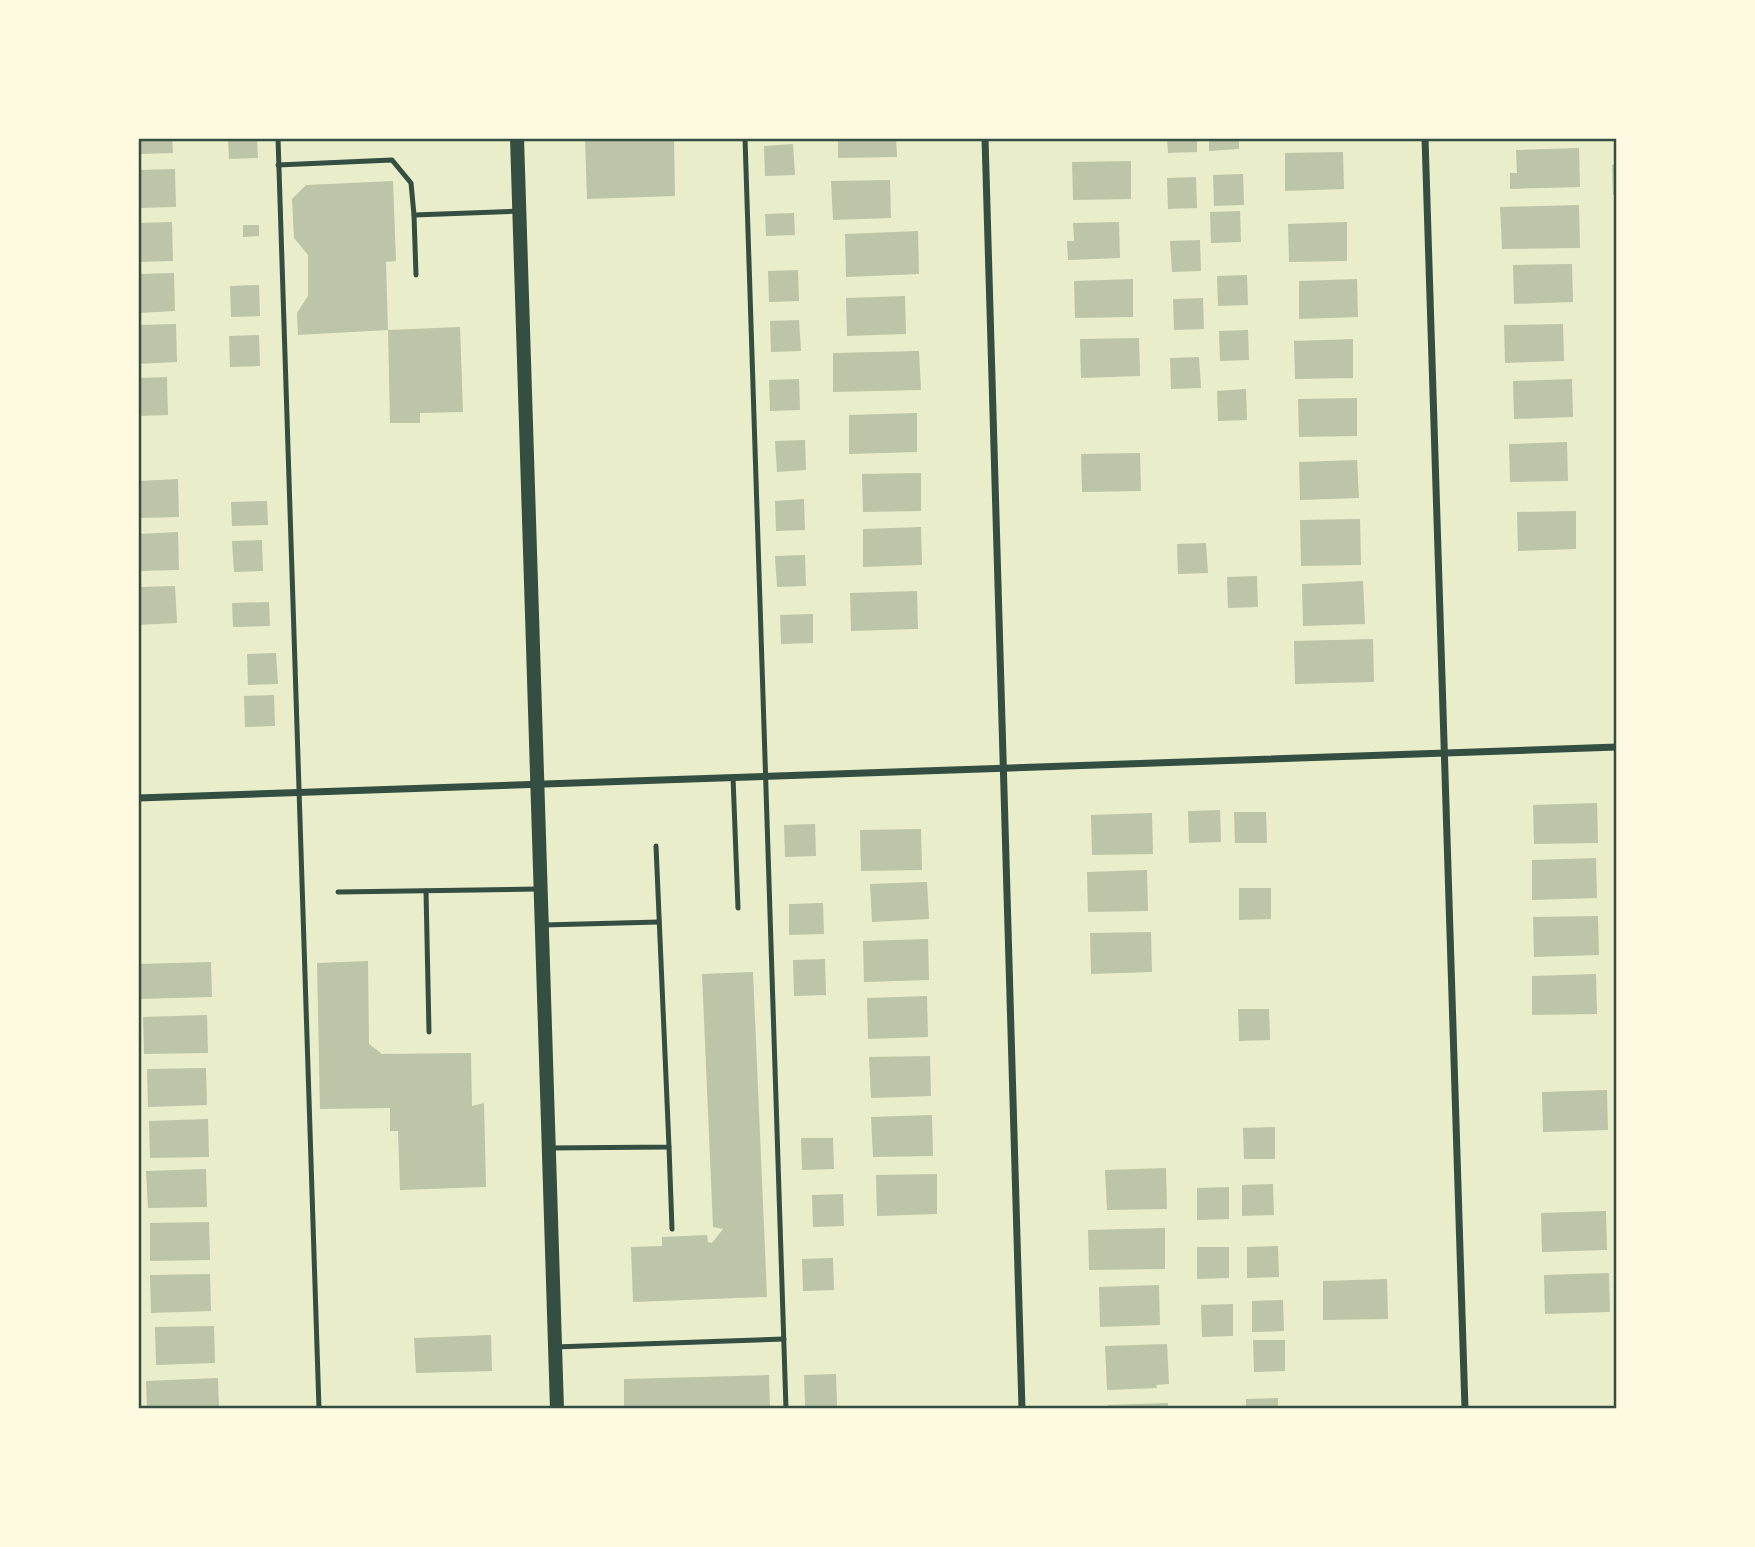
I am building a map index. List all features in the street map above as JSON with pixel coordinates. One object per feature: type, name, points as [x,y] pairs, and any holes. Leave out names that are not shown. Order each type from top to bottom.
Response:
[{"type":"main road","points":[[517,138],[557,1409]]},
{"type":"street","points":[[985,138],[1022,1409]]},
{"type":"street","points":[[1425,138],[1465,1409]]},
{"type":"street","points":[[138,798],[1617,747]]},
{"type":"lane","points":[[278,138],[319,1409]]},
{"type":"lane","points":[[745,138],[786,1409]]},
{"type":"lane","points":[[278,165],[392,160],[411,183],[416,275]]},
{"type":"lane","points":[[414,215],[520,211]]},
{"type":"lane","points":[[733,777],[738,908]]},
{"type":"lane","points":[[656,846],[672,1229]]},
{"type":"lane","points":[[338,892],[541,889]]},
{"type":"lane","points":[[426,891],[429,1032]]},
{"type":"lane","points":[[543,925],[659,922]]},
{"type":"lane","points":[[549,1148],[669,1147]]},
{"type":"lane","points":[[555,1347],[784,1339]]},
{"type":"building","points":[[138,138],[172,138],[173,153],[138,154]]},
{"type":"building","points":[[228,138],[257,138],[258,158],[229,159]]},
{"type":"building","points":[[585,138],[674,138],[675,196],[587,199]]},
{"type":"building","points":[[838,138],[896,138],[897,157],[838,158]]},
{"type":"building","points":[[1167,138],[1197,138],[1197,152],[1168,153]]},
{"type":"building","points":[[1209,138],[1239,138],[1239,149],[1209,151]]},
{"type":"building","points":[[793,144],[795,175],[765,176],[764,146]]},
{"type":"building","points":[[1579,148],[1580,187],[1510,189],[1510,173],[1517,173],[1516,150]]},
{"type":"building","points":[[1343,152],[1344,189],[1285,191],[1285,153]]},
{"type":"building","points":[[1131,161],[1131,199],[1073,200],[1072,162]]},
{"type":"building","points":[[1617,164],[1617,195],[1613,195],[1612,165]]},
{"type":"building","points":[[175,169],[176,207],[138,208],[138,170]]},
{"type":"building","points":[[1243,174],[1244,205],[1214,206],[1213,175]]},
{"type":"building","points":[[1196,177],[1197,208],[1168,209],[1167,178]]},
{"type":"building","points":[[890,180],[891,218],[833,220],[831,181]]},
{"type":"building","points":[[393,181],[396,261],[386,262],[388,330],[298,335],[297,313],[308,296],[308,255],[294,238],[292,199],[306,185]]},
{"type":"building","points":[[1579,205],[1580,248],[1502,249],[1500,207]]},
{"type":"building","points":[[1240,211],[1241,242],[1211,243],[1210,212]]},
{"type":"building","points":[[794,213],[795,235],[766,236],[765,214]]},
{"type":"building","points":[[172,222],[173,261],[138,262],[138,223]]},
{"type":"building","points":[[1119,222],[1120,258],[1068,260],[1067,241],[1074,241],[1073,223]]},
{"type":"building","points":[[1347,222],[1347,261],[1289,262],[1288,224]]},
{"type":"building","points":[[243,225],[259,225],[259,236],[243,237]]},
{"type":"building","points":[[918,231],[919,274],[846,277],[845,234]]},
{"type":"building","points":[[1200,240],[1201,271],[1172,272],[1170,241]]},
{"type":"building","points":[[1572,264],[1573,302],[1514,304],[1513,265]]},
{"type":"building","points":[[798,270],[799,301],[769,302],[768,271]]},
{"type":"building","points":[[174,273],[175,311],[138,313],[138,274]]},
{"type":"building","points":[[1247,275],[1248,305],[1218,306],[1217,276]]},
{"type":"building","points":[[1133,279],[1133,317],[1075,318],[1074,281]]},
{"type":"building","points":[[1357,279],[1358,317],[1299,319],[1299,281]]},
{"type":"building","points":[[259,285],[260,316],[231,317],[230,286]]},
{"type":"building","points":[[905,296],[906,334],[847,336],[846,298]]},
{"type":"building","points":[[1203,298],[1204,329],[1174,330],[1173,299]]},
{"type":"building","points":[[799,320],[801,351],[771,352],[770,321]]},
{"type":"building","points":[[176,324],[177,362],[138,364],[138,325]]},
{"type":"building","points":[[1563,324],[1564,361],[1505,363],[1504,325]]},
{"type":"building","points":[[460,327],[463,412],[420,413],[420,423],[390,423],[388,330]]},
{"type":"building","points":[[1248,330],[1249,360],[1220,361],[1219,331]]},
{"type":"building","points":[[259,335],[260,366],[230,367],[229,336]]},
{"type":"building","points":[[1139,338],[1140,376],[1081,378],[1080,339]]},
{"type":"building","points":[[1353,339],[1353,378],[1295,379],[1294,341]]},
{"type":"building","points":[[919,351],[921,390],[833,392],[833,353]]},
{"type":"building","points":[[1199,357],[1201,388],[1171,389],[1170,358]]},
{"type":"building","points":[[167,377],[168,415],[138,416],[138,378]]},
{"type":"building","points":[[799,379],[800,410],[770,411],[769,380]]},
{"type":"building","points":[[1572,379],[1573,417],[1514,419],[1513,381]]},
{"type":"building","points":[[1246,389],[1247,420],[1218,421],[1217,391]]},
{"type":"building","points":[[1357,398],[1357,436],[1299,437],[1298,399]]},
{"type":"building","points":[[917,413],[917,452],[849,454],[849,415]]},
{"type":"building","points":[[805,440],[806,470],[777,472],[775,441]]},
{"type":"building","points":[[1567,442],[1568,481],[1510,482],[1509,444]]},
{"type":"building","points":[[1140,453],[1141,491],[1082,492],[1081,454]]},
{"type":"building","points":[[1357,460],[1359,498],[1300,500],[1299,462]]},
{"type":"building","points":[[921,473],[921,511],[863,512],[862,474]]},
{"type":"building","points":[[178,479],[179,517],[138,518],[138,481]]},
{"type":"building","points":[[804,499],[805,530],[776,531],[775,501]]},
{"type":"building","points":[[267,501],[268,525],[232,526],[231,502]]},
{"type":"building","points":[[1576,511],[1576,549],[1518,551],[1517,512]]},
{"type":"building","points":[[1360,519],[1361,565],[1301,566],[1300,520]]},
{"type":"building","points":[[921,527],[922,565],[863,567],[863,529]]},
{"type":"building","points":[[178,532],[179,570],[138,571],[138,534]]},
{"type":"building","points":[[262,540],[263,571],[234,572],[232,541]]},
{"type":"building","points":[[1206,543],[1208,573],[1178,574],[1177,544]]},
{"type":"building","points":[[805,555],[806,586],[777,587],[775,556]]},
{"type":"building","points":[[1257,576],[1258,607],[1228,608],[1227,577]]},
{"type":"building","points":[[1363,581],[1365,624],[1303,626],[1302,584]]},
{"type":"building","points":[[175,586],[177,623],[138,625],[138,587]]},
{"type":"building","points":[[917,591],[918,629],[851,631],[850,593]]},
{"type":"building","points":[[269,602],[270,626],[233,627],[232,603]]},
{"type":"building","points":[[813,614],[813,643],[781,644],[780,615]]},
{"type":"building","points":[[1373,639],[1374,682],[1295,684],[1294,641]]},
{"type":"building","points":[[276,653],[278,684],[248,685],[247,654]]},
{"type":"building","points":[[274,695],[275,726],[245,727],[244,696]]},
{"type":"building","points":[[1597,803],[1598,843],[1534,844],[1533,805]]},
{"type":"building","points":[[1220,810],[1221,842],[1189,843],[1188,811]]},
{"type":"building","points":[[1234,812],[1266,812],[1267,843],[1235,843]]},
{"type":"building","points":[[1152,813],[1153,854],[1092,855],[1091,815]]},
{"type":"building","points":[[815,824],[816,856],[785,857],[784,825]]},
{"type":"building","points":[[921,829],[922,870],[861,871],[860,830]]},
{"type":"building","points":[[1596,858],[1597,898],[1532,900],[1532,860]]},
{"type":"building","points":[[1147,870],[1148,911],[1088,912],[1087,872]]},
{"type":"building","points":[[927,882],[929,919],[872,922],[870,884]]},
{"type":"building","points":[[1239,888],[1271,888],[1271,919],[1239,920]]},
{"type":"building","points":[[823,903],[824,934],[789,935],[789,904]]},
{"type":"building","points":[[1598,916],[1599,955],[1534,957],[1533,917]]},
{"type":"building","points":[[1151,932],[1152,972],[1091,974],[1090,933]]},
{"type":"building","points":[[928,939],[929,980],[864,982],[863,941]]},
{"type":"building","points":[[825,959],[826,995],[794,996],[793,960]]},
{"type":"building","points":[[368,961],[369,1044],[382,1054],[471,1053],[472,1106],[484,1103],[486,1187],[400,1190],[398,1131],[390,1131],[390,1108],[320,1109],[317,963]]},
{"type":"building","points":[[211,962],[212,997],[138,999],[138,964]]},
{"type":"building","points":[[753,972],[767,1297],[633,1302],[631,1247],[662,1246],[662,1237],[707,1235],[708,1242],[712,1243],[723,1229],[713,1227],[702,974]]},
{"type":"building","points":[[1596,974],[1597,1014],[1532,1015],[1532,976]]},
{"type":"building","points":[[927,996],[928,1037],[868,1039],[867,998]]},
{"type":"building","points":[[1238,1009],[1269,1009],[1270,1040],[1239,1041]]},
{"type":"building","points":[[207,1015],[208,1053],[144,1054],[143,1017]]},
{"type":"building","points":[[930,1056],[931,1096],[871,1098],[869,1057]]},
{"type":"building","points":[[206,1068],[207,1105],[148,1107],[147,1069]]},
{"type":"building","points":[[1607,1090],[1608,1130],[1543,1132],[1542,1092]]},
{"type":"building","points":[[932,1115],[933,1156],[873,1157],[871,1117]]},
{"type":"building","points":[[208,1119],[209,1157],[150,1158],[149,1121]]},
{"type":"building","points":[[1275,1127],[1275,1159],[1244,1159],[1243,1128]]},
{"type":"building","points":[[801,1138],[833,1138],[834,1169],[802,1170]]},
{"type":"building","points":[[1166,1168],[1167,1209],[1107,1210],[1105,1170]]},
{"type":"building","points":[[206,1169],[207,1207],[148,1208],[146,1171]]},
{"type":"building","points":[[937,1174],[937,1214],[877,1216],[876,1175]]},
{"type":"building","points":[[1273,1184],[1274,1215],[1242,1216],[1242,1185]]},
{"type":"building","points":[[1229,1187],[1229,1219],[1197,1220],[1197,1188]]},
{"type":"building","points":[[843,1194],[844,1226],[813,1227],[812,1195]]},
{"type":"building","points":[[1606,1211],[1607,1250],[1542,1252],[1541,1213]]},
{"type":"building","points":[[209,1222],[210,1260],[150,1261],[150,1223]]},
{"type":"building","points":[[1165,1228],[1165,1269],[1089,1270],[1088,1230]]},
{"type":"building","points":[[1278,1246],[1279,1277],[1247,1278],[1247,1247]]},
{"type":"building","points":[[1197,1247],[1229,1247],[1229,1278],[1197,1279]]},
{"type":"building","points":[[833,1258],[834,1290],[803,1291],[802,1259]]},
{"type":"building","points":[[1609,1273],[1610,1312],[1545,1314],[1544,1275]]},
{"type":"building","points":[[210,1274],[211,1311],[151,1313],[150,1275]]},
{"type":"building","points":[[1387,1279],[1388,1319],[1323,1320],[1323,1281]]},
{"type":"building","points":[[1159,1285],[1160,1325],[1100,1327],[1099,1287]]},
{"type":"building","points":[[1283,1300],[1284,1331],[1252,1332],[1252,1301]]},
{"type":"building","points":[[1233,1304],[1233,1336],[1202,1337],[1201,1305]]},
{"type":"building","points":[[214,1326],[215,1363],[156,1365],[155,1327]]},
{"type":"building","points":[[491,1335],[492,1371],[416,1373],[414,1338]]},
{"type":"building","points":[[1253,1340],[1285,1340],[1285,1371],[1254,1372]]},
{"type":"building","points":[[1167,1344],[1169,1384],[1156,1385],[1157,1388],[1107,1390],[1105,1346]]},
{"type":"building","points":[[836,1374],[837,1406],[805,1407],[804,1375]]},
{"type":"building","points":[[769,1375],[770,1409],[624,1409],[624,1379]]},
{"type":"building","points":[[218,1378],[219,1409],[147,1409],[146,1381]]},
{"type":"building","points":[[1278,1398],[1278,1409],[1246,1409],[1246,1399]]},
{"type":"building","points":[[1168,1403],[1168,1409],[1108,1409],[1108,1405]]}]
